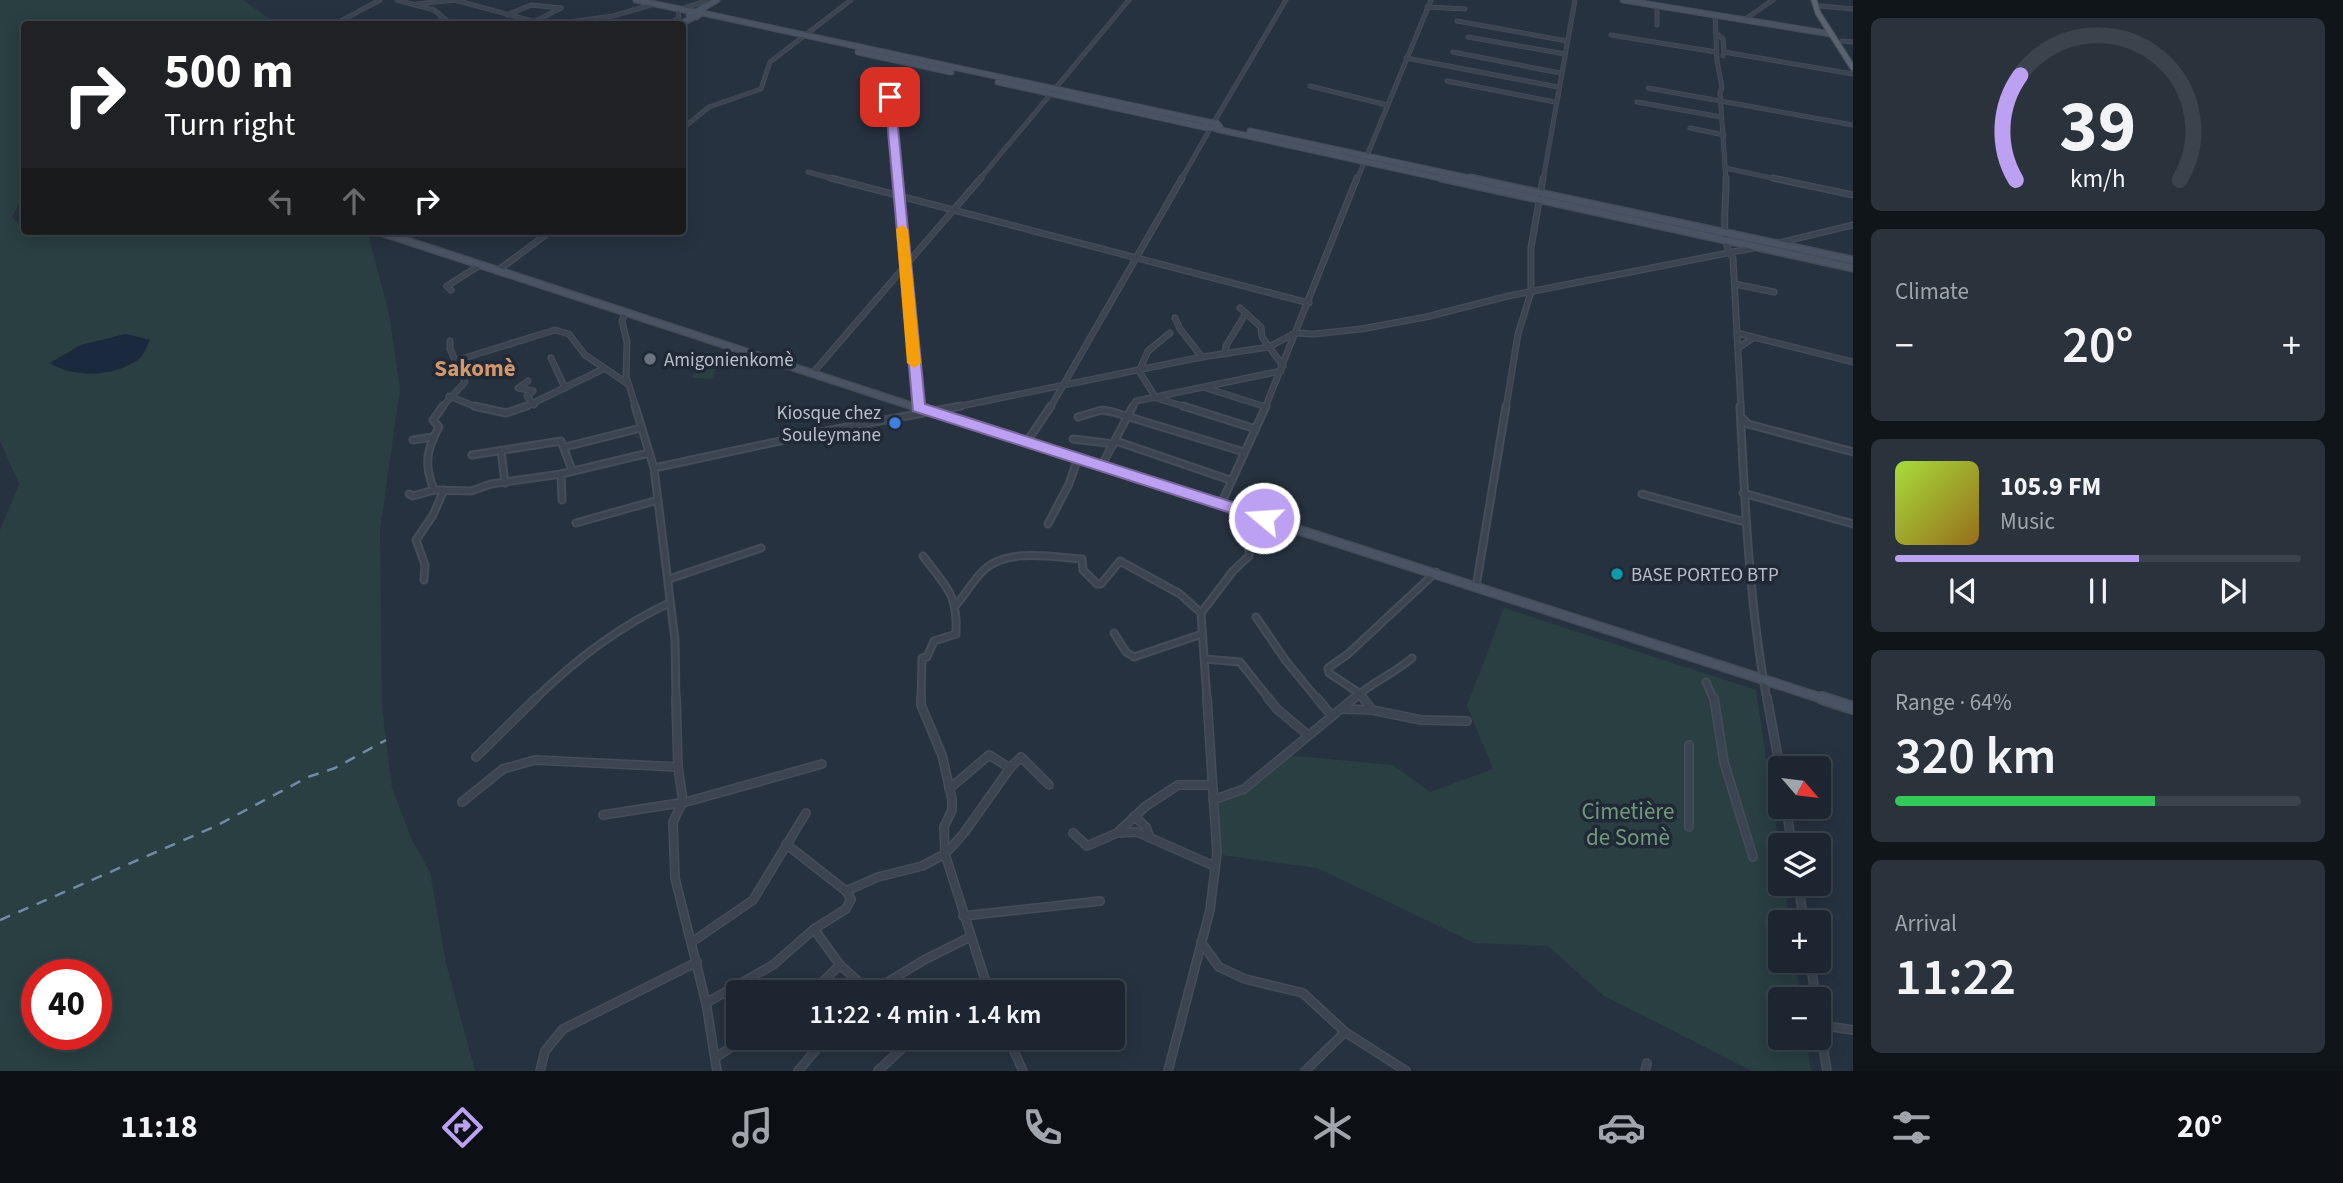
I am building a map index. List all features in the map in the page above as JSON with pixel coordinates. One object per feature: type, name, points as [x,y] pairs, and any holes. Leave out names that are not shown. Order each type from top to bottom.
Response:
[{"type":"main road","points":[[1814,0],[1818,13],[1853,68]]},
{"type":"main road","points":[[1821,3],[1853,59]]},
{"type":"street","points":[[341,21],[380,0]]},
{"type":"street","points":[[397,0],[434,10],[444,20]]},
{"type":"street","points":[[417,4],[455,0],[530,21]]},
{"type":"street","points":[[636,0],[801,40],[1366,159],[1725,237],[1853,268]]},
{"type":"street","points":[[679,10],[717,0]]},
{"type":"street","points":[[686,126],[709,107],[761,89],[766,83],[767,68],[771,62],[851,0]]},
{"type":"street","points":[[812,374],[1057,89],[1129,0]]},
{"type":"street","points":[[1026,443],[1064,386],[1286,0]]},
{"type":"street","points":[[1221,503],[1266,407],[1431,0]]},
{"type":"street","points":[[1476,587],[1518,334],[1531,292],[1531,248],[1575,0]]},
{"type":"street","points":[[1623,0],[1831,34]]},
{"type":"street","points":[[1744,20],[1773,0]]},
{"type":"street","points":[[684,21],[709,3]]},
{"type":"street","points":[[1821,3],[1853,9]]},
{"type":"street","points":[[577,21],[613,16],[654,4]]},
{"type":"street","points":[[507,15],[531,5],[561,8],[536,21]]},
{"type":"street","points":[[1657,5],[1657,25]]},
{"type":"street","points":[[1427,7],[1465,9]]},
{"type":"street","points":[[674,21],[679,17],[679,10]]},
{"type":"street","points":[[695,14],[807,35],[1057,89],[1212,126]]},
{"type":"street","points":[[1715,15],[1727,201],[1725,237],[1727,251],[1733,258],[1735,284],[1745,522],[1755,633],[1778,756]]},
{"type":"street","points":[[1716,25],[1723,16]]},
{"type":"street","points":[[439,21],[444,20]]},
{"type":"street","points":[[1457,21],[1567,41]]},
{"type":"street","points":[[1716,33],[1723,39],[1723,54],[1853,74]]},
{"type":"street","points":[[1611,34],[1716,52]]},
{"type":"street","points":[[1468,37],[1564,54]]},
{"type":"street","points":[[1842,41],[1853,43]]},
{"type":"street","points":[[1453,52],[1560,73]]},
{"type":"street","points":[[1406,58],[1558,87]]},
{"type":"street","points":[[1447,81],[1555,102]]},
{"type":"street","points":[[1310,86],[1387,105]]},
{"type":"street","points":[[1648,88],[1853,125]]},
{"type":"street","points":[[890,97],[918,407]]},
{"type":"street","points":[[1637,102],[1721,117]]},
{"type":"street","points":[[1802,110],[1803,117]]},
{"type":"street","points":[[1690,128],[1724,135]]},
{"type":"street","points":[[1725,168],[1853,195]]},
{"type":"street","points":[[808,172],[1309,303]]},
{"type":"street","points":[[1775,243],[1853,225]]},
{"type":"street","points":[[389,235],[812,374],[1221,503],[1853,708]]},
{"type":"street","points":[[497,271],[546,235]]},
{"type":"street","points":[[1725,237],[1775,243],[1853,260]]},
{"type":"street","points":[[654,468],[1202,357],[1269,347],[1295,333],[1314,334],[1361,329],[1727,251],[1758,247]]},
{"type":"street","points":[[451,290],[447,286],[480,265]]},
{"type":"street","points":[[1735,284],[1774,292]]},
{"type":"street","points":[[1240,308],[1261,327],[1262,337],[1282,368]]},
{"type":"street","points":[[625,313],[622,321],[627,342],[628,384],[654,468],[669,579],[677,678],[678,767],[683,801],[673,822],[675,878],[706,1003],[717,1071]]},
{"type":"street","points":[[1226,355],[1226,346],[1246,313]]},
{"type":"street","points":[[1175,318],[1180,329],[1202,357]]},
{"type":"street","points":[[458,360],[555,330],[569,334],[580,351],[596,361],[601,370],[628,384]]},
{"type":"street","points":[[1139,371],[1148,351],[1170,333]]},
{"type":"street","points":[[1737,333],[1853,362]]},
{"type":"street","points":[[1738,348],[1757,338]]},
{"type":"street","points":[[434,489],[425,462],[428,445],[439,427],[433,420],[434,416],[449,396],[465,382],[458,360],[450,349],[450,341]]},
{"type":"street","points":[[551,358],[565,388]]},
{"type":"street","points":[[1102,465],[1136,401],[1204,388],[1282,368]]},
{"type":"street","points":[[449,396],[484,412],[496,414],[527,409],[601,370]]},
{"type":"street","points":[[1139,371],[1156,398],[1256,429]]},
{"type":"street","points":[[528,381],[519,388],[533,391],[527,396],[534,405]]},
{"type":"street","points":[[1204,388],[1266,407]]},
{"type":"street","points":[[1078,417],[1102,410],[1244,452]]},
{"type":"street","points":[[1741,417],[1748,424],[1853,452]]},
{"type":"street","points":[[1741,427],[1748,424]]},
{"type":"street","points":[[565,447],[641,428]]},
{"type":"street","points":[[412,440],[432,437]]},
{"type":"street","points":[[1073,439],[1115,442],[1230,480]]},
{"type":"street","points":[[472,455],[561,441],[572,471]]},
{"type":"street","points":[[502,450],[505,482]]},
{"type":"street","points":[[409,494],[413,496],[434,489],[471,491],[505,482],[561,474],[649,453]]},
{"type":"street","points":[[1048,524],[1069,484],[1078,458]]},
{"type":"street","points":[[561,474],[562,500]]},
{"type":"street","points":[[424,580],[425,565],[416,540],[433,515],[444,490]]},
{"type":"street","points":[[1743,493],[1853,524]]},
{"type":"street","points":[[1643,494],[1745,522]]},
{"type":"street","points":[[576,523],[658,500]]},
{"type":"street","points":[[1168,1071],[1210,910],[1217,853],[1201,612],[1233,571],[1249,556],[1249,549],[1235,522],[1240,511]]},
{"type":"street","points":[[669,579],[761,548]]},
{"type":"street","points":[[923,556],[956,605],[956,634],[934,641],[927,657],[922,659],[921,705],[942,755],[953,810],[944,827],[945,854],[985,980]]},
{"type":"street","points":[[956,605],[985,568],[993,563],[1013,558],[1067,558],[1082,559],[1083,570],[1097,584],[1101,584],[1120,561],[1180,594],[1201,612]]},
{"type":"street","points":[[1372,710],[1359,693],[1329,673],[1328,668],[1348,654],[1436,572]]},
{"type":"street","points":[[476,757],[540,693],[598,644],[638,618],[669,603]]},
{"type":"street","points":[[1256,617],[1286,661],[1332,716]]},
{"type":"street","points":[[1114,633],[1126,652],[1134,657],[1202,634]]},
{"type":"street","points":[[1213,800],[1244,789],[1308,734],[1344,709],[1359,693],[1395,673],[1412,658]]},
{"type":"street","points":[[1205,659],[1240,662],[1276,709],[1308,734]]},
{"type":"street","points":[[1706,682],[1713,694],[1724,762],[1753,857]]},
{"type":"street","points":[[1344,709],[1372,710],[1421,720],[1467,721]]},
{"type":"street","points":[[1689,745],[1689,827]]},
{"type":"street","points":[[949,789],[989,755],[1010,768]]},
{"type":"street","points":[[846,891],[878,877],[922,866],[945,854],[1021,757],[1049,785]]},
{"type":"street","points":[[462,802],[502,770],[519,763],[564,758],[580,762],[615,764],[654,762],[678,767]]},
{"type":"street","points":[[603,815],[630,813],[683,801],[822,764]]},
{"type":"street","points":[[1117,833],[1134,816],[1178,785],[1212,785]]},
{"type":"street","points":[[692,942],[740,906],[753,900],[806,813]]},
{"type":"street","points":[[1134,816],[1146,827],[1149,835]]},
{"type":"street","points":[[1073,834],[1087,846],[1117,833],[1137,832],[1149,835],[1214,866]]},
{"type":"street","points":[[706,1003],[774,965],[814,929],[846,909],[851,899],[846,891],[786,844]]},
{"type":"street","points":[[963,916],[1100,901]]},
{"type":"street","points":[[814,929],[840,965],[857,980]]},
{"type":"street","points":[[890,980],[970,937]]},
{"type":"street","points":[[1202,943],[1219,967],[1245,979],[1303,993],[1345,1032],[1402,1070]]},
{"type":"street","points":[[540,1071],[545,1051],[563,1029],[697,962]]},
{"type":"street","points":[[824,980],[840,965]]},
{"type":"street","points":[[1831,1027],[1853,1031]]},
{"type":"street","points":[[1305,1071],[1345,1032]]},
{"type":"street","points":[[716,1057],[727,1050]]},
{"type":"street","points":[[798,1071],[815,1050]]},
{"type":"street","points":[[878,1071],[900,1050]]},
{"type":"street","points":[[1014,1050],[1023,1071]]},
{"type":"street","points":[[1824,1050],[1827,1071]]},
{"type":"green space","points":[[0,0],[243,0],[273,21],[21,21],[21,200],[12,217],[21,225],[21,235],[368,235],[389,313],[400,389],[380,530],[382,707],[392,788],[412,840],[430,872],[446,963],[475,1071],[0,1071],[0,530],[19,484],[0,441]],"holes":[[[126,334],[150,340],[143,353],[129,365],[107,372],[70,372],[50,363],[81,345]]]},
{"type":"green space","points":[[703,352],[723,353],[712,379],[692,378]]},
{"type":"green space","name":"Cimetière de Somè","points":[[1504,608],[1756,690],[1768,771],[1768,819],[1775,819],[1777,833],[1768,833],[1768,896],[1786,896],[1788,910],[1768,910],[1768,973],[1797,973],[1799,987],[1768,987],[1768,1050],[1808,1050],[1811,1071],[1752,1071],[1604,996],[1548,946],[1474,943],[1317,868],[1220,855],[1215,801],[1245,790],[1286,755],[1393,765],[1430,792],[1493,769],[1467,706]]},
{"type":"water","points":[[126,334],[150,340],[139,359],[129,365],[107,372],[82,373],[50,363],[81,345]]},
{"type":"ferry route","points":[[0,920],[216,826],[308,777],[335,768],[386,740]]},
{"type":"slow traffic","points":[[902,229],[914,363]]},
{"type":"place","name":"Amigonienkomè","points":[[650,359]]},
{"type":"place","name":"Kiosque chez Souleymane","points":[[895,423]]},
{"type":"place","name":"BASE PORTEO BTP","points":[[1617,574]]},
{"type":"district","name":"Sakomè","points":[[475,368]]},
{"type":"route","points":[[890,97],[918,407],[1264,518]]}]
